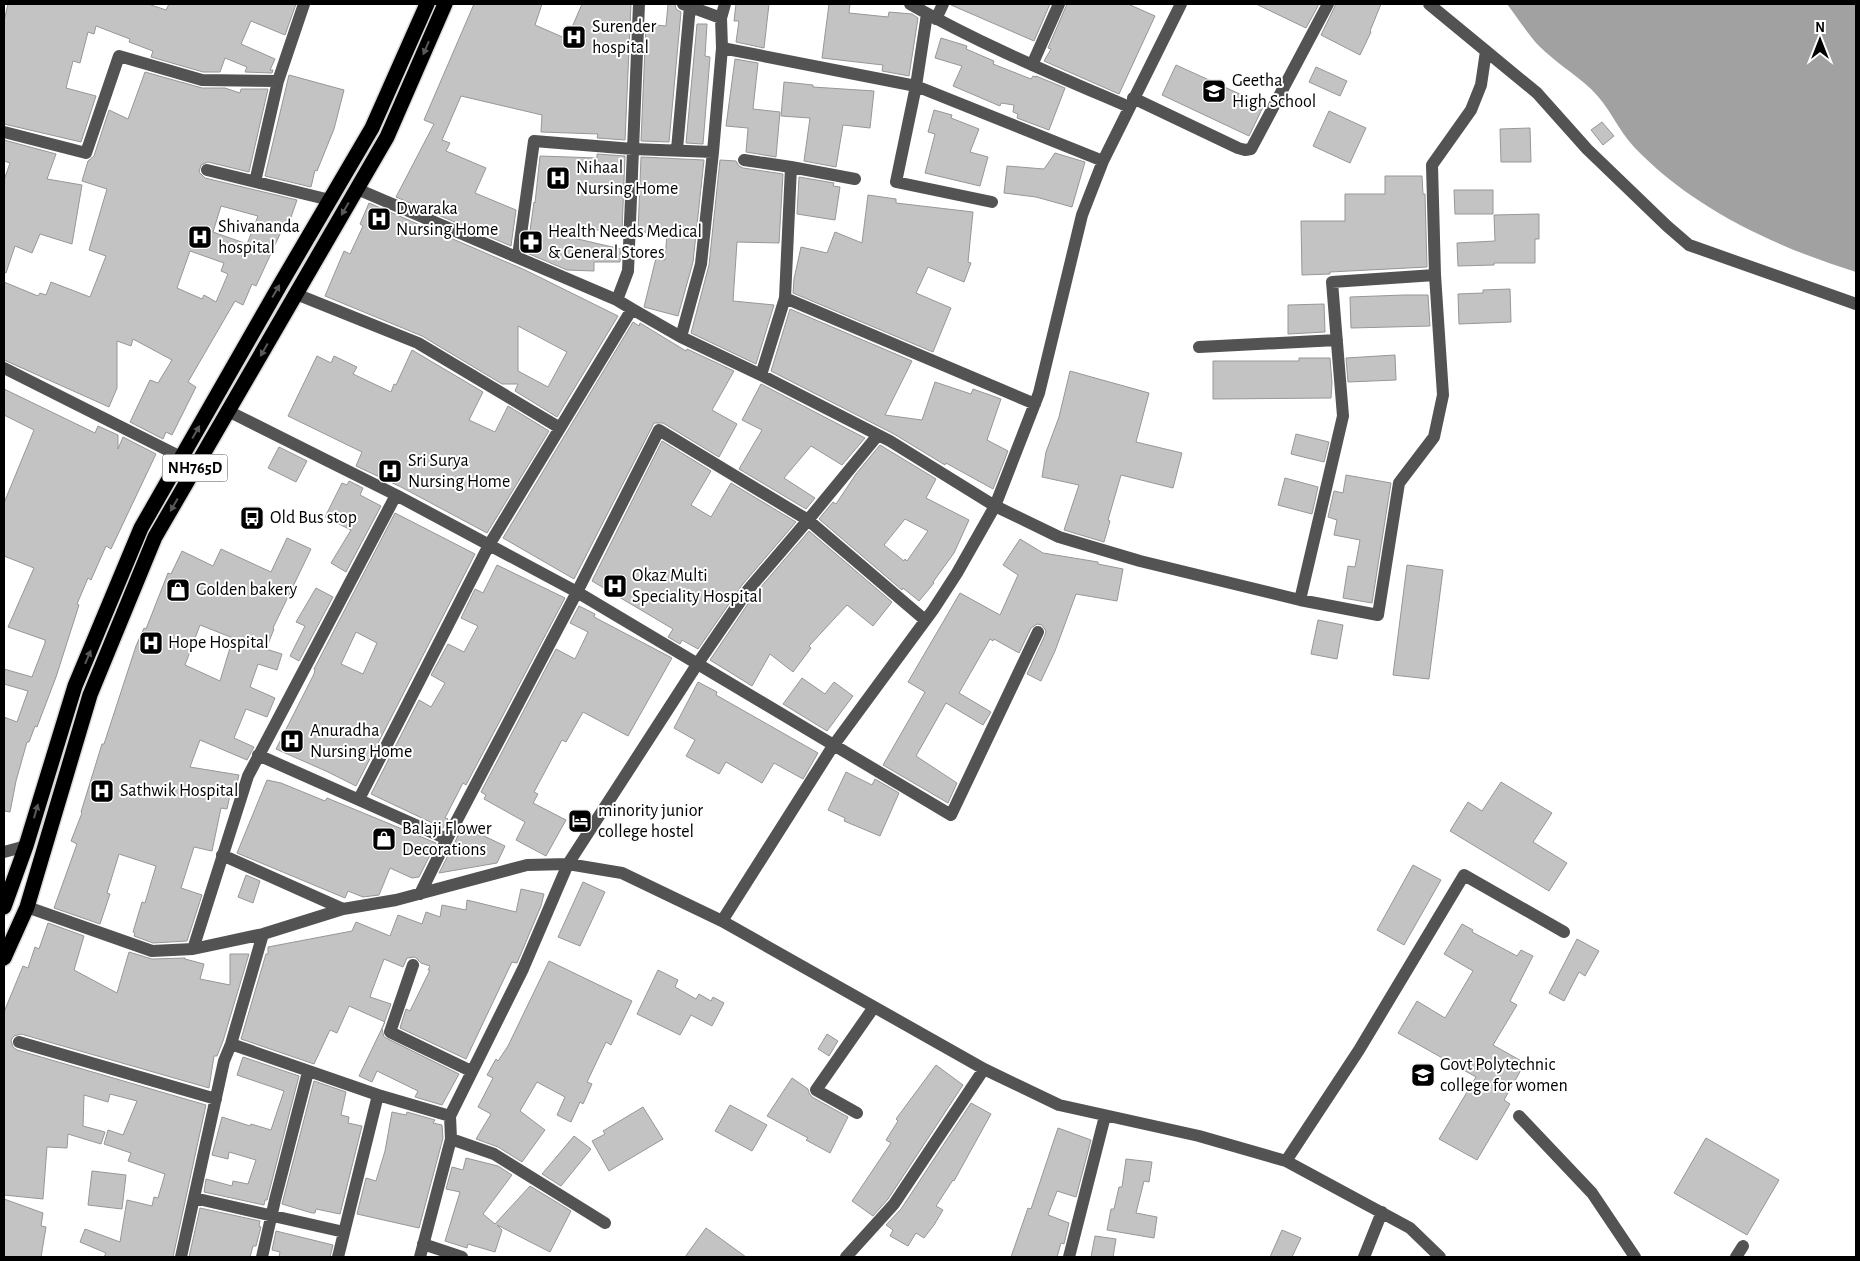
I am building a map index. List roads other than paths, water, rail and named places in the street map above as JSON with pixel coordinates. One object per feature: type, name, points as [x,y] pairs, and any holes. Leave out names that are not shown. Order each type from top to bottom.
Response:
[{"type":"highway","name":"NH765D","points":[[4,907],[26,846],[55,746],[75,686],[140,528],[372,128],[427,4]]},
{"type":"highway","name":"NH765D","points":[[4,958],[27,907],[90,695],[156,537],[387,137],[445,4]]},
{"type":"street","points":[[254,182],[278,81],[304,4]]},
{"type":"street","points":[[617,300],[628,271],[639,4]]},
{"type":"street","points":[[681,337],[701,264],[722,48],[721,18],[725,4]]},
{"type":"street","points":[[910,4],[932,17],[1032,65],[1131,102],[1245,150],[1251,149],[1328,4]]},
{"type":"street","points":[[943,4],[932,17],[896,182],[992,202]]},
{"type":"street","points":[[1032,65],[1059,4]]},
{"type":"street","points":[[722,921],[833,746],[925,620],[974,546],[995,506],[1045,375],[1077,229],[1103,161],[1180,4]]},
{"type":"street","points":[[1429,4],[1537,93],[1593,155],[1667,226],[1690,245],[1856,304]]},
{"type":"street","points":[[677,149],[686,5],[721,18]]},
{"type":"street","points":[[722,48],[916,86],[1103,161]]},
{"type":"street","points":[[357,189],[518,256],[617,300],[681,337],[761,375],[878,435],[995,506],[1067,540],[1140,561],[1300,600],[1378,615],[1398,483],[1434,437],[1443,395],[1435,275],[1432,165],[1471,110],[1481,85],[1486,51]]},
{"type":"street","points":[[4,132],[86,153],[119,56],[202,80],[278,81]]},
{"type":"street","points":[[518,256],[534,141],[634,149],[677,149],[713,152]]},
{"type":"street","points":[[744,160],[855,180]]},
{"type":"street","points":[[761,375],[785,298],[791,167]]},
{"type":"street","points":[[207,170],[330,200]]},
{"type":"street","points":[[1300,600],[1343,416],[1332,282],[1435,275]]},
{"type":"street","points":[[296,294],[418,343],[560,428]]},
{"type":"street","points":[[785,298],[1034,404]]},
{"type":"street","points":[[358,799],[488,546],[632,309]]},
{"type":"street","points":[[1199,347],[1336,340]]},
{"type":"street","points":[[4,368],[182,457]]},
{"type":"street","points":[[228,411],[396,495],[577,592],[951,815],[1038,632]]},
{"type":"street","points":[[420,894],[447,838],[577,592],[659,430],[808,520],[925,620]]},
{"type":"street","points":[[420,1257],[451,1139],[450,1116],[523,969],[568,864],[698,663],[748,590],[878,435]]},
{"type":"street","points":[[193,949],[241,794],[258,755],[396,495]]},
{"type":"street","points":[[258,755],[447,838]]},
{"type":"street","points":[[4,852],[26,846]]},
{"type":"street","points":[[222,855],[343,909]]},
{"type":"street","points":[[27,907],[152,951],[193,949],[263,934],[343,909],[396,900],[527,865],[568,864],[622,873],[722,921],[984,1069],[1059,1105],[1199,1136],[1286,1161],[1410,1228],[1440,1257]]},
{"type":"street","points":[[1286,1161],[1359,1050],[1464,875],[1564,932]]},
{"type":"street","points":[[181,1257],[224,1061],[231,1044],[263,934]]},
{"type":"street","points":[[413,965],[390,1032],[471,1071]]},
{"type":"street","points":[[857,1113],[816,1090],[874,1007]]},
{"type":"street","points":[[19,1042],[216,1099]]},
{"type":"street","points":[[231,1044],[308,1072],[450,1116]]},
{"type":"street","points":[[846,1257],[894,1204],[984,1069]]},
{"type":"street","points":[[262,1257],[308,1072]]},
{"type":"street","points":[[338,1257],[378,1095]]},
{"type":"street","points":[[1073,1256],[1105,1116]]},
{"type":"street","points":[[1518,1116],[1592,1193],[1635,1257]]},
{"type":"street","points":[[451,1139],[494,1154],[605,1223]]},
{"type":"street","points":[[194,1198],[344,1232]]},
{"type":"street","points":[[1364,1257],[1382,1212]]},
{"type":"street","points":[[423,1244],[462,1257]]},
{"type":"street","points":[[1736,1257],[1743,1246]]},
{"type":"place","name":"Surender hospital","points":[[574,37]]},
{"type":"place","name":"Geetha High School","points":[[1214,91]]},
{"type":"place","name":"Nihaal Nursing Home","points":[[558,178]]},
{"type":"place","name":"Dwaraka Nursing Home","points":[[379,219]]},
{"type":"place","name":"Shivananda hospital","points":[[200,237]]},
{"type":"place","name":"Health Needs Medical & General Stores","points":[[531,242]]},
{"type":"place","name":"Sri Surya Nursing Home","points":[[390,471]]},
{"type":"place","name":"Old Bus stop","points":[[252,518]]},
{"type":"place","name":"Okaz Multi Speciality Hospital","points":[[615,586]]},
{"type":"place","name":"Golden bakery","points":[[178,590]]},
{"type":"place","name":"Hope Hospital","points":[[151,643]]},
{"type":"place","name":"Anuradha Nursing Home","points":[[292,741]]},
{"type":"place","name":"Sathwik Hospital","points":[[102,791]]},
{"type":"place","name":"minority junior college hostel","points":[[580,821]]},
{"type":"place","name":"Balaji Flower Decorations","points":[[384,839]]},
{"type":"place","name":"Govt Polytechnic college for women","points":[[1423,1075]]}]
